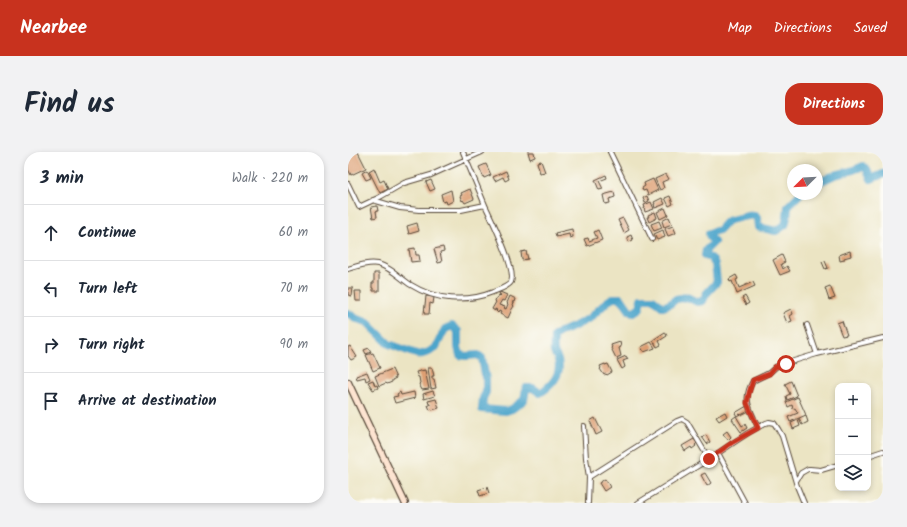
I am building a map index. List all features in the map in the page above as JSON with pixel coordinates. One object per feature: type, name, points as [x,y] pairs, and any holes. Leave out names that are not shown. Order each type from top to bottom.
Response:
[{"type":"main road","points":[[348,382],[405,503]]},
{"type":"street","points":[[348,269],[368,264],[378,264],[392,270],[420,290],[442,298],[460,299],[485,295],[505,287],[511,282],[511,268],[506,253],[463,152]]},
{"type":"street","points":[[348,184],[359,206],[404,183],[430,175],[482,152]]},
{"type":"street","points":[[610,152],[652,239]]},
{"type":"street","points":[[373,200],[400,208],[419,210],[461,210],[486,205]]},
{"type":"street","points":[[807,325],[817,354]]},
{"type":"street","points":[[758,428],[747,403],[753,380],[769,374],[777,366],[817,354],[883,338]]},
{"type":"street","points":[[589,477],[682,419],[687,422],[709,459]]},
{"type":"street","points":[[638,503],[748,433],[769,422],[774,423],[784,440],[804,503]]},
{"type":"street","points":[[584,426],[589,477],[588,503]]},
{"type":"street","points":[[871,455],[883,451]]},
{"type":"street","points":[[718,453],[745,503]]},
{"type":"street","points":[[796,481],[800,474],[810,469],[821,470],[835,467]]},
{"type":"building","points":[[358,152],[366,168],[351,175],[348,169],[348,155]]},
{"type":"building","points":[[528,152],[534,152],[535,157],[530,159]]},
{"type":"building","points":[[541,161],[545,172],[540,173],[537,162]]},
{"type":"building","points":[[486,164],[491,175],[484,178],[479,167]]},
{"type":"building","points":[[374,168],[380,182],[384,180],[388,189],[380,193],[369,171]]},
{"type":"building","points":[[367,170],[371,178],[366,180],[362,173]]},
{"type":"building","points":[[506,171],[509,179],[505,181],[503,177],[495,181],[493,177]]},
{"type":"building","points":[[666,174],[669,179],[662,182],[664,188],[660,190],[655,179]]},
{"type":"building","points":[[606,175],[607,178],[599,181],[603,189],[599,190],[595,180]]},
{"type":"building","points":[[653,179],[658,190],[648,195],[646,190],[643,191],[642,188],[645,186],[644,183]]},
{"type":"building","points":[[431,180],[435,189],[430,191],[426,182]]},
{"type":"building","points":[[470,189],[474,199],[465,203],[463,200],[462,201],[460,196],[462,195],[461,193]]},
{"type":"building","points":[[451,190],[453,201],[447,204],[446,201],[443,202],[441,194]]},
{"type":"building","points":[[614,192],[615,197],[609,199],[610,203],[605,204],[603,195]]},
{"type":"building","points":[[647,196],[649,201],[645,203],[643,198]]},
{"type":"building","points":[[670,196],[673,204],[669,206],[665,198]]},
{"type":"building","points":[[662,198],[665,204],[655,208],[654,202]]},
{"type":"building","points":[[651,202],[654,209],[645,212],[644,205]]},
{"type":"building","points":[[377,206],[377,217],[373,218],[371,207]]},
{"type":"building","points":[[665,208],[668,215],[660,219],[657,212]]},
{"type":"building","points":[[655,212],[657,218],[649,222],[647,217],[649,217],[648,215]]},
{"type":"building","points":[[669,217],[672,224],[664,227],[662,221]]},
{"type":"building","points":[[623,218],[629,230],[624,233],[618,220]]},
{"type":"building","points":[[659,221],[662,228],[654,231],[651,224]]},
{"type":"building","points":[[417,223],[419,231],[409,234],[407,226]]},
{"type":"building","points":[[673,226],[676,233],[668,236],[665,229]]},
{"type":"building","points":[[572,229],[573,237],[570,238],[569,234],[556,237],[555,233]]},
{"type":"building","points":[[598,230],[602,240],[587,246],[584,239],[588,238],[589,241],[597,238],[594,232]]},
{"type":"building","points":[[663,230],[665,237],[657,240],[654,234]]},
{"type":"building","points":[[631,235],[633,240],[629,242],[627,237]]},
{"type":"building","points":[[443,247],[444,251],[440,252],[442,262],[438,263],[434,249]]},
{"type":"building","points":[[415,248],[416,255],[419,255],[420,261],[411,262],[409,249]]},
{"type":"building","points":[[526,251],[528,259],[522,260],[521,252]]},
{"type":"building","points":[[850,251],[851,256],[840,261],[839,255]]},
{"type":"building","points":[[782,255],[785,262],[781,264],[783,269],[787,266],[790,271],[780,275],[773,260]]},
{"type":"building","points":[[825,261],[828,268],[825,269],[822,262]]},
{"type":"building","points":[[374,273],[379,273],[379,291],[373,291],[372,288],[372,283],[374,283]]},
{"type":"building","points":[[736,275],[739,288],[753,282],[755,286],[737,294],[732,281],[730,282],[729,279]]},
{"type":"building","points":[[830,286],[835,298],[829,300],[825,288]]},
{"type":"building","points":[[348,288],[353,288],[352,296],[348,295]]},
{"type":"building","points":[[355,291],[361,291],[361,301],[356,301]]},
{"type":"building","points":[[500,292],[507,295],[504,301],[502,300],[499,305],[505,307],[504,308],[506,309],[510,296],[516,299],[515,302],[513,301],[514,306],[508,318],[500,314],[501,312],[499,311],[498,313],[496,311],[497,310],[495,309],[495,311],[492,309],[496,302],[496,298],[501,295],[499,294]]},
{"type":"building","points":[[426,296],[434,297],[433,304],[430,303],[429,314],[424,314]]},
{"type":"building","points":[[745,296],[749,303],[746,305],[742,298]]},
{"type":"building","points":[[791,309],[793,314],[790,316],[792,321],[787,323],[783,313]]},
{"type":"building","points":[[842,321],[847,335],[842,336],[837,323]]},
{"type":"building","points":[[665,332],[667,336],[659,341],[661,345],[657,347],[653,340]]},
{"type":"building","points":[[620,342],[621,347],[619,348],[621,356],[616,358],[611,345]]},
{"type":"building","points":[[651,342],[655,348],[644,352],[641,347]]},
{"type":"building","points":[[350,346],[357,357],[351,360],[348,356],[348,347]]},
{"type":"building","points":[[369,348],[371,352],[366,354],[364,350]]},
{"type":"building","points":[[373,353],[380,368],[373,371],[366,355]]},
{"type":"building","points":[[626,356],[628,359],[623,361],[625,367],[622,369],[617,360]]},
{"type":"building","points":[[608,364],[612,372],[607,375],[604,375],[600,369],[600,366]]},
{"type":"building","points":[[428,368],[432,368],[434,376],[432,376],[432,379],[434,379],[436,388],[431,389]]},
{"type":"building","points":[[392,369],[396,378],[392,380],[392,382],[379,386],[375,376]]},
{"type":"building","points":[[425,370],[429,389],[422,390],[419,384],[419,377],[416,372]]},
{"type":"building","points":[[367,372],[370,379],[366,381],[365,377],[357,379],[356,376]]},
{"type":"building","points":[[373,380],[375,386],[377,385],[378,388],[373,390],[368,382]]},
{"type":"building","points":[[791,381],[797,396],[787,400],[786,396],[790,394],[785,384]]},
{"type":"building","points":[[433,391],[435,396],[424,399],[423,394]]},
{"type":"building","points":[[400,392],[401,395],[414,392],[415,398],[395,403],[393,397],[398,396],[397,394]]},
{"type":"building","points":[[798,397],[806,415],[790,422],[788,417],[798,413],[795,408],[793,409],[792,405],[788,407],[786,402]]},
{"type":"building","points":[[436,399],[439,408],[430,410],[428,405],[430,404],[428,401]]},
{"type":"building","points":[[747,406],[749,411],[737,416],[735,413]]},
{"type":"building","points":[[725,412],[727,416],[719,421],[716,417]]},
{"type":"building","points":[[736,416],[742,426],[745,424],[747,428],[741,432],[732,419]]},
{"type":"building","points":[[806,416],[808,422],[802,425],[799,419]]},
{"type":"building","points":[[595,418],[602,432],[596,435],[590,421]]},
{"type":"building","points":[[798,420],[800,426],[793,429],[791,423]]},
{"type":"building","points":[[727,431],[731,437],[728,440],[723,434]]},
{"type":"building","points":[[706,435],[710,442],[707,444],[702,437]]},
{"type":"building","points":[[694,439],[697,443],[695,445],[696,446],[685,451],[682,446]]},
{"type":"building","points":[[705,473],[711,483],[707,486],[701,475]]},
{"type":"building","points":[[605,479],[610,487],[604,491],[599,483]]},
{"type":"building","points":[[487,487],[489,493],[480,496],[478,490]]},
{"type":"waterway","points":[[823,180],[863,166],[867,170],[871,179],[883,174]]},
{"type":"waterway","points":[[348,313],[357,319],[367,322],[389,344],[419,355],[429,352],[436,347],[445,329],[452,326],[458,331],[458,347],[460,355],[478,355],[482,358],[486,380],[486,392],[483,398],[482,409],[506,411],[512,409],[524,400],[526,388],[533,388],[540,393],[555,380],[559,365],[554,352],[554,336],[590,318],[613,298],[621,298],[630,311],[634,312],[640,308],[642,299],[653,299],[663,307],[676,299],[687,297],[697,302],[703,301],[706,294],[717,282],[715,264],[711,258],[705,256],[706,250],[714,242],[710,238],[709,233],[719,230],[727,221],[753,215],[757,218],[758,227],[776,231],[785,225],[788,206],[794,200]]},
{"type":"route","points":[[709,459],[733,442],[758,428],[747,403],[751,384],[754,380],[769,374],[775,367],[786,364]]}]
